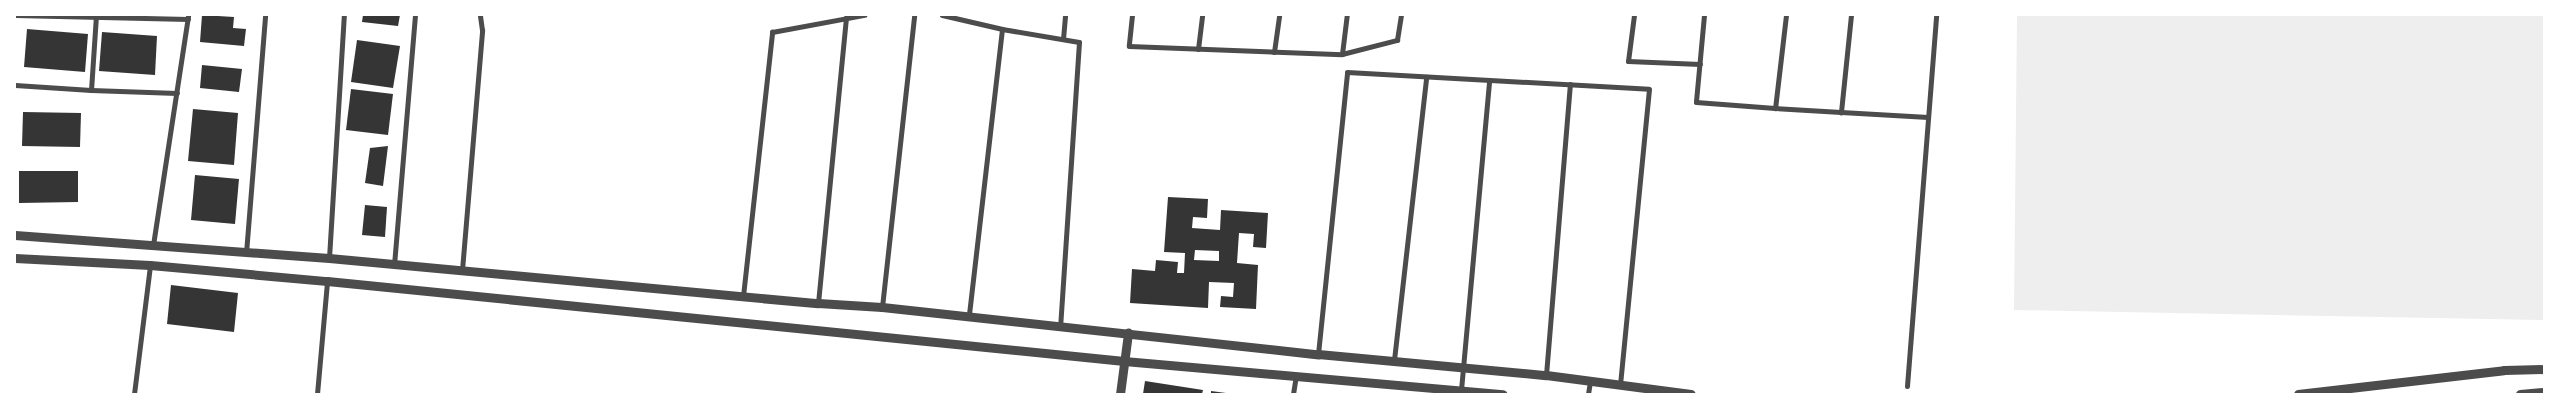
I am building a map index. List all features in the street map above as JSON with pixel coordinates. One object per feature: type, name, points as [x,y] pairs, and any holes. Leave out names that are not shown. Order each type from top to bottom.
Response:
[{"type":"street","points":[[15,15],[188,17],[153,245]]},
{"type":"street","points":[[246,253],[266,15]]},
{"type":"street","points":[[329,258],[344,15]]},
{"type":"street","points":[[394,265],[415,15]]},
{"type":"street","points":[[462,270],[482,30],[480,15]]},
{"type":"street","points":[[742,296],[772,32],[864,15]]},
{"type":"street","points":[[882,307],[914,15]]},
{"type":"street","points":[[942,15],[1002,29],[1079,42],[1060,326]]},
{"type":"street","points":[[1063,39],[1066,15]]},
{"type":"street","points":[[1132,15],[1129,46],[1342,54],[1397,40],[1400,15]]},
{"type":"street","points":[[1198,49],[1202,15]]},
{"type":"street","points":[[1274,52],[1279,15]]},
{"type":"street","points":[[1342,54],[1347,15]]},
{"type":"street","points":[[1634,15],[1628,61],[1700,64]]},
{"type":"street","points":[[1704,15],[1696,102],[1928,117]]},
{"type":"street","points":[[1775,108],[1786,15]]},
{"type":"street","points":[[1841,112],[1851,15]]},
{"type":"street","points":[[1907,386],[1936,15]]},
{"type":"street","points":[[91,90],[96,16]]},
{"type":"street","points":[[818,303],[846,17]]},
{"type":"street","points":[[969,316],[1002,29]]},
{"type":"street","points":[[1318,354],[1347,72],[1649,89],[1620,386]]},
{"type":"street","points":[[1394,360],[1426,76]]},
{"type":"street","points":[[1461,390],[1489,80]]},
{"type":"street","points":[[1546,375],[1570,84]]},
{"type":"street","points":[[15,85],[177,93]]},
{"type":"street","points":[[15,236],[329,258],[818,303],[882,307],[1318,354],[1464,366],[1690,394]]},
{"type":"street","points":[[15,258],[150,265],[327,281],[1124,361],[1503,394]]},
{"type":"street","points":[[134,394],[150,265]]},
{"type":"street","points":[[317,394],[327,281]]},
{"type":"street","points":[[1120,394],[1128,333]]},
{"type":"street","points":[[2298,394],[2504,370],[2544,369]]},
{"type":"street","points":[[1293,394],[1296,376]]},
{"type":"street","points":[[1588,394],[1590,381]]},
{"type":"street","points":[[2391,383],[2392,394]]},
{"type":"street","points":[[2520,394],[2544,392]]},
{"type":"shaded area","points":[[2017,15],[2544,15],[2544,320],[2014,310]]},
{"type":"building","points":[[202,15],[234,17],[233,28],[246,29],[244,46],[200,42]]},
{"type":"building","points":[[363,15],[400,15],[398,26],[362,22]]},
{"type":"building","points":[[27,29],[88,34],[85,72],[24,67]]},
{"type":"building","points":[[102,32],[157,36],[155,75],[99,71]]},
{"type":"building","points":[[357,40],[400,46],[393,88],[351,82]]},
{"type":"building","points":[[202,65],[242,69],[239,92],[200,88]]},
{"type":"building","points":[[351,89],[393,94],[388,135],[346,130]]},
{"type":"building","points":[[193,109],[238,113],[234,165],[188,161]]},
{"type":"building","points":[[23,112],[81,113],[80,147],[22,146]]},
{"type":"building","points":[[388,146],[383,186],[365,183],[370,148]]},
{"type":"building","points":[[19,171],[78,171],[78,202],[19,203]]},
{"type":"building","points":[[195,175],[239,179],[235,224],[191,220]]},
{"type":"building","points":[[1168,197],[1208,199],[1207,218],[1193,217],[1192,228],[1220,230],[1221,210],[1268,213],[1266,248],[1253,247],[1254,234],[1239,233],[1237,263],[1258,265],[1256,309],[1220,307],[1221,296],[1233,297],[1234,283],[1209,282],[1208,308],[1130,303],[1132,269],[1155,271],[1156,260],[1178,262],[1177,273],[1184,273],[1185,253],[1164,252]],"holes":[[[1195,250],[1219,251],[1219,261],[1194,260]]]},
{"type":"building","points":[[365,205],[387,207],[385,237],[362,235]]},
{"type":"building","points":[[171,285],[238,293],[234,332],[167,324]]},
{"type":"building","points":[[1145,381],[1203,390],[1202,394],[1143,394]]},
{"type":"building","points":[[1211,391],[1226,393],[1226,394],[1211,394]]}]
